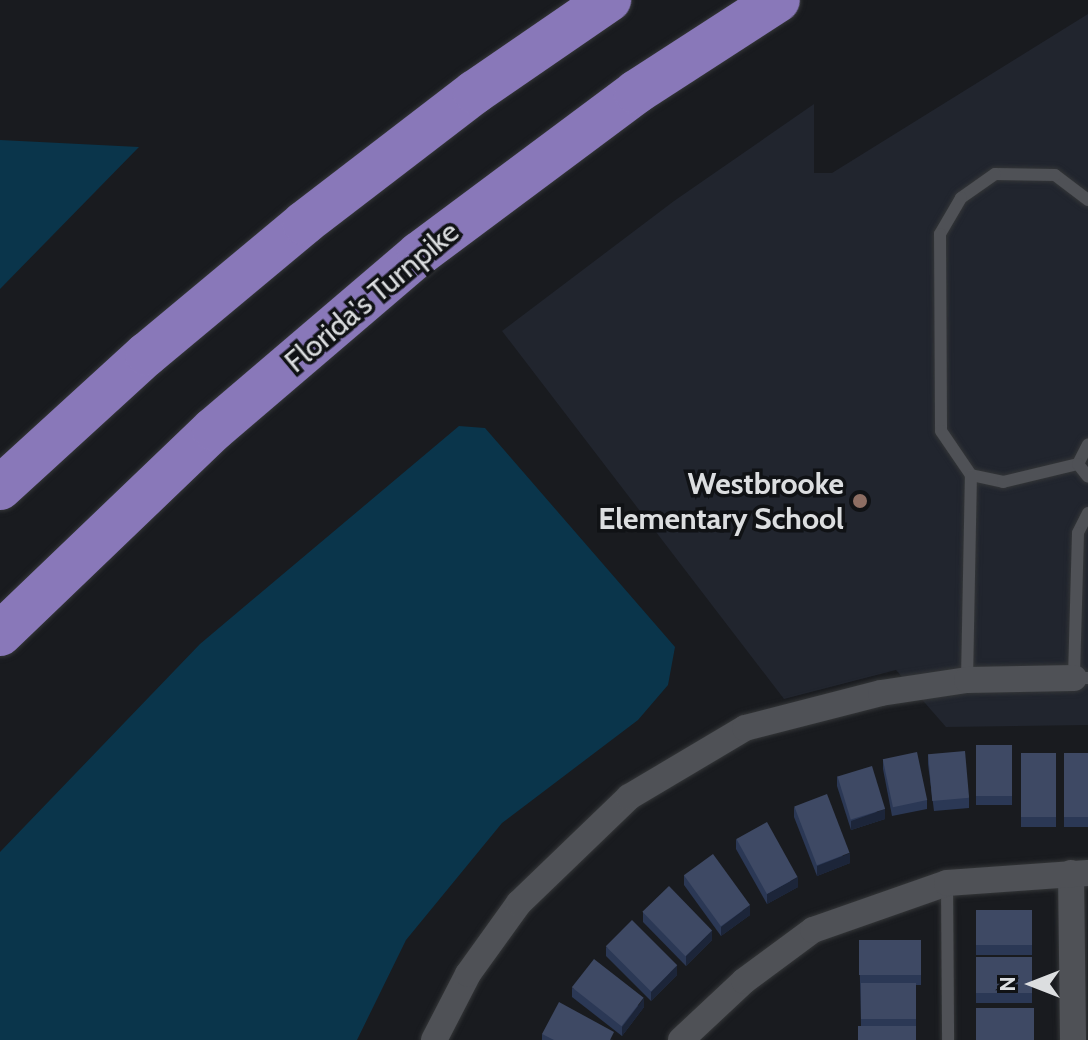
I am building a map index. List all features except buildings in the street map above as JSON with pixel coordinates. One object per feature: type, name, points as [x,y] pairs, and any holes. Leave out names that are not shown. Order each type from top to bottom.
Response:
[{"type":"highway","points":[[0,488],[147,354],[304,223],[475,92],[609,0]]},
{"type":"highway","name":"Florida's Turnpike","points":[[0,634],[214,429],[419,254],[636,92],[778,0]]},
{"type":"street","points":[[434,1040],[468,974],[519,903],[629,797],[745,728],[881,693],[967,680],[1081,678]]},
{"type":"street","points":[[681,1040],[744,981],[813,930],[947,883],[1080,873],[1080,1001],[1073,1040]]},
{"type":"lane","points":[[967,680],[971,475],[941,431],[940,234],[961,198],[995,174],[1055,175],[1085,194]]},
{"type":"lane","points":[[971,475],[1003,482],[1078,464],[1088,444]]},
{"type":"lane","points":[[1078,464],[1088,477]]},
{"type":"lane","points":[[1081,678],[1078,533],[1088,513]]},
{"type":"lane","points":[[947,883],[948,1040]]},
{"type":"shaded area","name":"Westbrooke Elementary School","points":[[1088,14],[1088,725],[946,727],[896,670],[784,699],[502,331],[674,201],[814,104],[814,173],[832,173]]},
{"type":"water","points":[[0,140],[139,147],[0,289]]},
{"type":"water","points":[[459,426],[485,428],[675,647],[668,685],[638,720],[502,823],[406,940],[357,1040],[0,1040],[0,852],[200,644]]},
{"type":"place","name":"Westbrooke Elementary School","points":[[860,501]]}]
